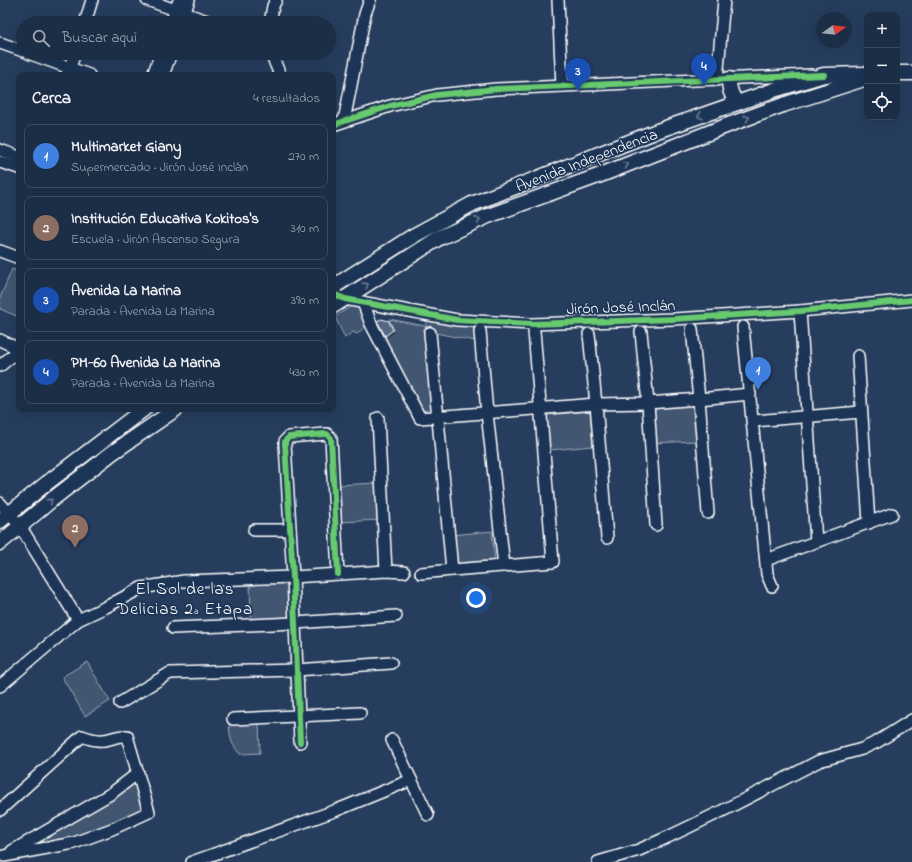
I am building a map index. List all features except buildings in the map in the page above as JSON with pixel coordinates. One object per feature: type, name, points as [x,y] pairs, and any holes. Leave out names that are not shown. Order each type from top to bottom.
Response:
[{"type":"main road","points":[[900,73],[912,73]]},
{"type":"main road","name":"Avenida Independencia","points":[[336,285],[413,236],[472,204],[656,131],[777,89],[824,74],[864,74]]},
{"type":"main road","name":"Avenida Independencia","points":[[337,300],[440,238],[488,216],[783,105],[864,79]]},
{"type":"main road","points":[[723,80],[737,103]]},
{"type":"main road","points":[[603,152],[610,171]]},
{"type":"main road","points":[[413,236],[422,249]]},
{"type":"main road","points":[[3,513],[140,412]]},
{"type":"main road","points":[[0,543],[54,498],[112,453],[172,412]]},
{"type":"main road","points":[[102,441],[112,453]]},
{"type":"main road","points":[[70,465],[81,478]]},
{"type":"street","points":[[87,16],[92,0]]},
{"type":"street","points":[[147,0],[192,16]]},
{"type":"street","points":[[180,12],[189,0]]},
{"type":"street","points":[[272,16],[276,0]]},
{"type":"street","points":[[344,121],[365,14],[370,0]]},
{"type":"street","points":[[558,0],[562,86]]},
{"type":"street","points":[[723,80],[724,0]]},
{"type":"street","points":[[0,43],[16,49]]},
{"type":"street","points":[[43,60],[68,72],[72,60]]},
{"type":"street","points":[[154,72],[158,60]]},
{"type":"street","points":[[164,72],[168,60]]},
{"type":"street","points":[[274,60],[279,72]]},
{"type":"street","points":[[336,124],[390,106],[437,95],[496,89],[723,80],[824,74]]},
{"type":"street","points":[[0,150],[16,155]]},
{"type":"street","points":[[0,162],[16,167]]},
{"type":"street","points":[[0,251],[16,257]]},
{"type":"street","name":"Jirón José Inclán","points":[[337,300],[363,302],[457,320],[532,324],[674,319],[800,311],[912,300]]},
{"type":"street","points":[[363,302],[371,324],[420,418],[596,404],[648,403],[750,394]]},
{"type":"street","points":[[800,311],[816,542]]},
{"type":"street","points":[[743,327],[767,574],[772,586]]},
{"type":"street","points":[[692,329],[708,513]]},
{"type":"street","points":[[480,331],[487,413],[504,566]]},
{"type":"street","points":[[421,573],[553,562],[534,331]]},
{"type":"street","points":[[641,332],[648,403],[656,525]]},
{"type":"street","points":[[430,333],[452,570]]},
{"type":"street","points":[[589,334],[607,538]]},
{"type":"street","points":[[0,340],[16,348]]},
{"type":"street","points":[[0,366],[16,353]]},
{"type":"street","points":[[858,356],[869,522]]},
{"type":"street","points":[[752,421],[861,412]]},
{"type":"street","points":[[378,418],[386,571]]},
{"type":"street","points":[[300,742],[293,577],[285,441],[289,437],[328,434],[331,438],[338,574]]},
{"type":"street","points":[[3,513],[20,526],[78,620]]},
{"type":"street","points":[[766,560],[892,514]]},
{"type":"street","points":[[254,530],[290,530]]},
{"type":"street","points":[[0,686],[78,620],[141,588],[184,581],[293,577],[386,571],[404,572]]},
{"type":"street","points":[[173,628],[295,623],[396,616]]},
{"type":"street","points":[[120,702],[170,673],[297,670],[391,663]]},
{"type":"street","points":[[233,720],[360,713]]},
{"type":"street","points":[[598,862],[639,850],[668,837],[819,761],[862,749],[877,742],[912,720]]},
{"type":"street","points":[[0,810],[82,736],[94,740],[105,740],[127,736],[149,812],[112,829],[74,843],[2,857]]},
{"type":"street","points":[[392,740],[428,815]]},
{"type":"street","points":[[2,857],[112,793],[138,774]]},
{"type":"street","points":[[192,862],[337,810],[411,780]]},
{"type":"shaded area","points":[[12,269],[16,271],[16,316],[0,309],[0,298]]},
{"type":"shaded area","points":[[358,304],[368,324],[357,334],[353,332],[345,338],[336,316],[353,305]]},
{"type":"shaded area","points":[[389,319],[425,326],[432,411],[422,413],[384,338],[394,330]]},
{"type":"shaded area","points":[[426,320],[474,328],[475,341],[426,331]]},
{"type":"shaded area","points":[[692,404],[696,441],[653,443],[651,407]]},
{"type":"shaded area","points":[[590,411],[593,446],[550,450],[547,415]]},
{"type":"shaded area","points":[[378,483],[380,520],[339,522],[337,485]]},
{"type":"shaded area","points":[[492,531],[495,564],[454,567],[452,535]]},
{"type":"shaded area","points":[[290,580],[291,620],[251,621],[250,582]]},
{"type":"shaded area","points":[[87,662],[110,701],[85,716],[62,677]]},
{"type":"shaded area","points":[[259,721],[260,753],[240,754],[231,740],[229,723]]},
{"type":"shaded area","points":[[138,773],[149,812],[112,829],[4,856]]},
{"type":"cycle path","points":[[336,124],[390,106],[437,95],[496,89],[824,75]]},
{"type":"cycle path","points":[[336,295],[345,299],[457,320],[532,324],[674,319],[800,311],[912,300]]},
{"type":"cycle path","points":[[300,742],[293,577],[285,444],[285,441],[289,437],[327,434],[331,438],[338,574]]},
{"type":"place","name":"PM-60 Avenida La Marina","points":[[704,86]]},
{"type":"place","name":"Avenida La Marina","points":[[578,91]]},
{"type":"place","name":"Multimarket Giany","points":[[758,390]]},
{"type":"place","name":"Institución Educativa Kokitos's","points":[[75,548]]},
{"type":"district","name":"El Sol de las Delicias 2ª Etapa","points":[[185,599]]}]
